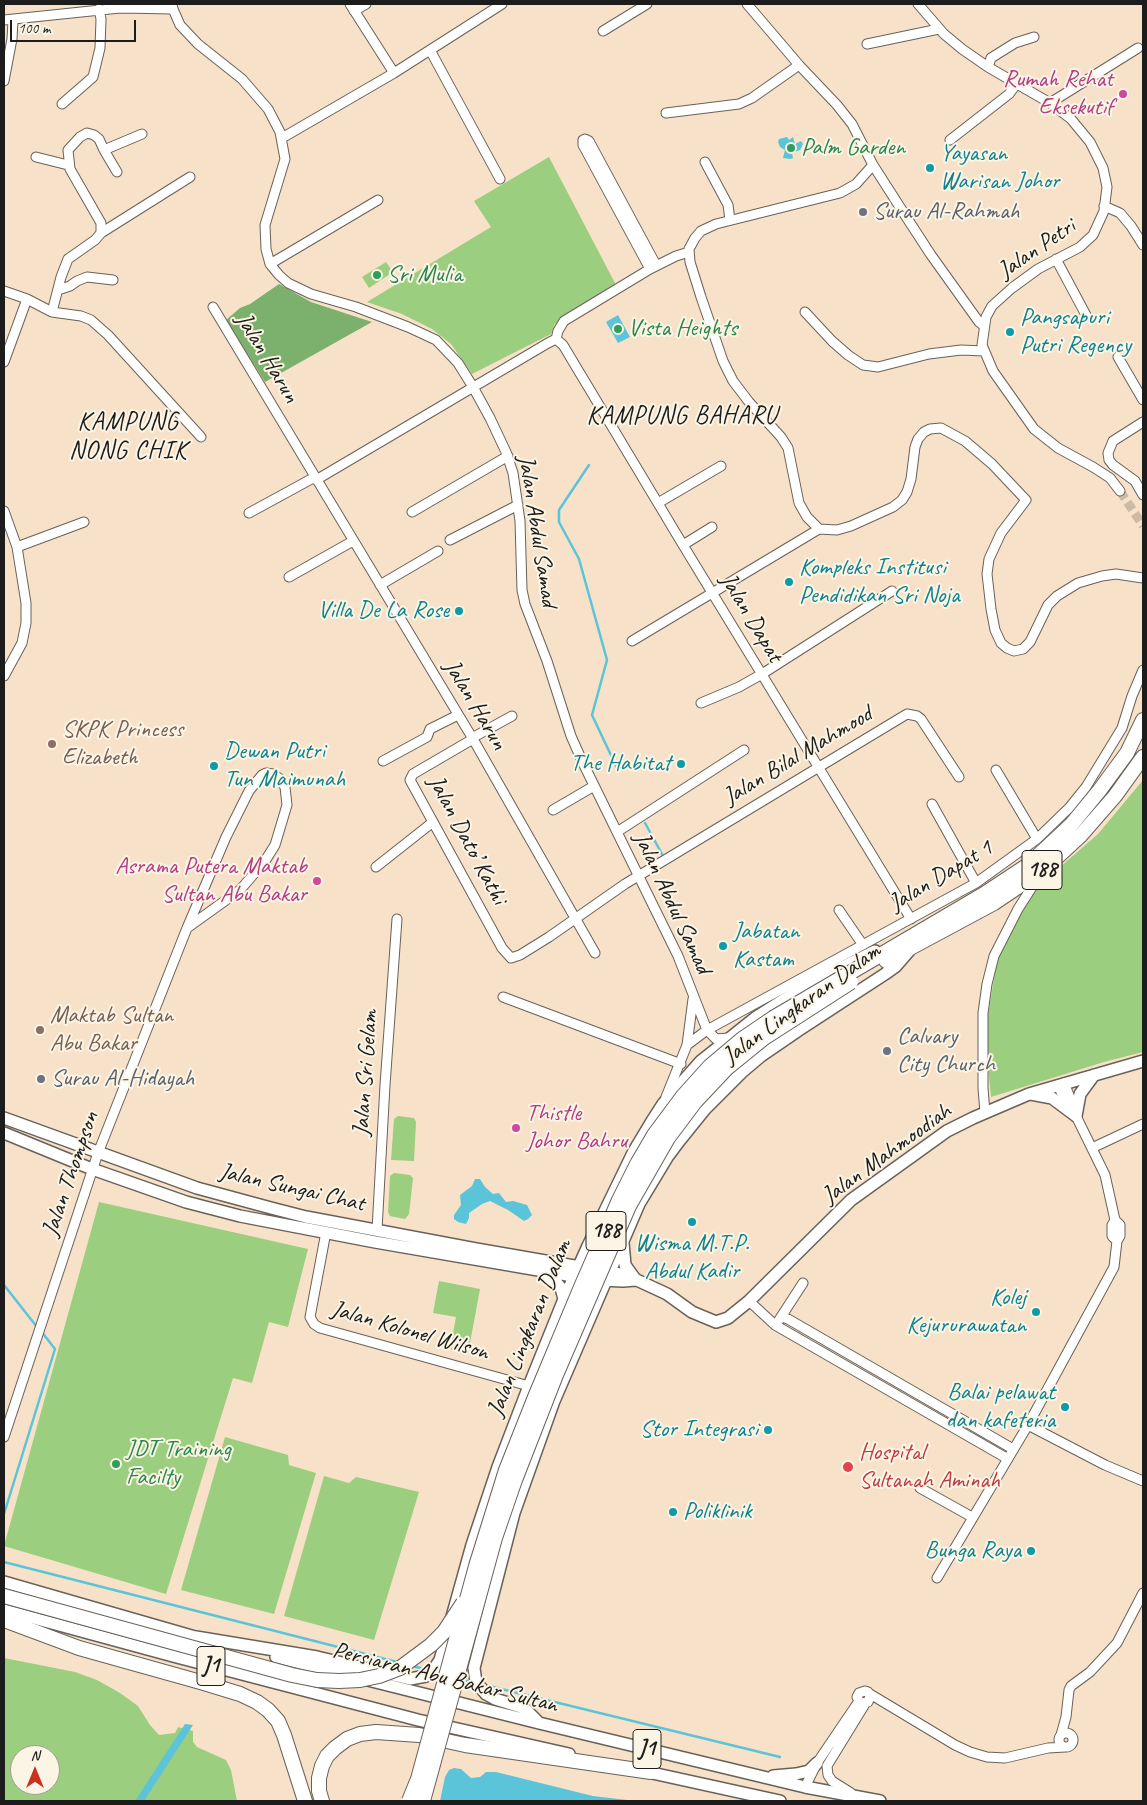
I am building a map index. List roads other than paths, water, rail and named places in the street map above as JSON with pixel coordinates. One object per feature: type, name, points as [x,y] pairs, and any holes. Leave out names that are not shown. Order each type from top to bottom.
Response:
[{"type":"highway","name":"Jalan Lingkaran Dalam","points":[[474,1596],[515,1480],[556,1375],[629,1206],[668,1138],[695,1102],[726,1068],[764,1038],[942,918],[984,894],[1028,865],[1071,824],[1099,791],[1127,753],[1143,720]]},
{"type":"highway","name":"Jalan Lingkaran Dalam","points":[[872,964],[912,948],[994,904],[1043,870],[1082,834],[1115,796],[1143,757]]},
{"type":"highway","points":[[4,1596],[292,1674],[317,1680],[339,1681],[360,1680],[379,1676],[400,1668],[420,1655],[444,1632],[474,1596]]},
{"type":"highway","points":[[409,1801],[418,1779],[474,1596]]},
{"type":"highway","points":[[423,1801],[474,1596]]},
{"type":"highway","points":[[4,1620],[80,1648],[204,1682],[257,1702],[278,1721],[284,1734],[305,1801]]},
{"type":"highway","points":[[322,1801],[319,1791],[319,1778],[327,1756],[334,1748],[347,1739],[360,1734],[376,1732],[419,1736],[465,1745],[651,1772]]},
{"type":"main road","name":"Jalan Lingkaran Dalam","points":[[196,1637],[317,1657],[410,1679],[426,1676],[437,1667],[488,1498],[529,1386],[576,1271],[634,1151],[663,1104],[701,1061],[756,1018],[807,985],[942,918]]},
{"type":"main road","name":"Jalan Lingkaran Dalam","points":[[538,1723],[524,1708],[495,1699],[476,1682],[476,1661],[512,1519],[554,1402],[638,1204],[668,1156],[705,1109],[724,1090],[761,1056],[885,974],[896,966],[912,948]]},
{"type":"main road","name":"Jalan Mahmoodiah","points":[[576,1271],[607,1276],[623,1282],[636,1280],[667,1294],[692,1312],[716,1322],[728,1318],[748,1301],[850,1200],[947,1131],[1029,1094],[1143,1061]]},
{"type":"main road","points":[[1029,1094],[1052,1098],[1076,1116],[1080,1094],[1094,1075]]},
{"type":"main road","name":"Jalan Sungai Chat","points":[[4,1118],[197,1188],[271,1208],[576,1271]]},
{"type":"main road","name":"Jalan Sungai Chat","points":[[4,1133],[92,1169],[186,1202],[240,1216],[533,1270],[576,1271]]},
{"type":"main road","points":[[596,1303],[615,1287],[636,1280],[625,1265],[623,1256],[624,1239]]},
{"type":"main road","points":[[533,1270],[556,1282],[561,1288],[564,1299]]},
{"type":"main road","points":[[488,1498],[490,1514],[495,1519],[512,1519]]},
{"type":"main road","name":"Persiaran Abu Bakar Sultan","points":[[4,1582],[196,1637],[538,1723],[805,1787],[880,1801]]},
{"type":"main road","name":"Persiaran Abu Bakar Sultan","points":[[4,1610],[409,1717],[780,1801]]},
{"type":"main road","points":[[756,1775],[796,1774],[809,1771],[817,1763]]},
{"type":"street","points":[[366,4],[352,7],[394,73]]},
{"type":"street","points":[[282,138],[394,73],[502,4]]},
{"type":"street","points":[[603,30],[647,4]]},
{"type":"street","points":[[747,4],[852,124],[873,164],[931,255],[979,322],[984,326]]},
{"type":"street","name":"Jalan Petri","points":[[918,4],[939,29],[962,49],[988,67],[1050,103],[1071,119],[1090,142],[1103,168],[1107,187],[1102,218],[1093,235],[1080,247],[1038,269],[998,300],[986,317],[982,345],[993,370],[1034,429],[1058,448],[1110,478],[1120,491]]},
{"type":"street","points":[[4,81],[12,39],[8,20],[120,8],[172,7],[180,25],[198,44],[242,79],[268,109],[282,138],[285,159],[265,225],[266,250],[270,264],[378,200]]},
{"type":"street","points":[[62,104],[94,77],[100,48],[101,19],[99,10]]},
{"type":"street","points":[[867,44],[939,29]]},
{"type":"street","points":[[988,67],[991,58],[1015,43],[1034,37]]},
{"type":"street","points":[[1050,103],[1138,48]]},
{"type":"street","points":[[430,50],[500,179]]},
{"type":"street","points":[[666,113],[739,104],[752,98],[799,65]]},
{"type":"street","points":[[950,140],[1009,94],[1017,83]]},
{"type":"street","points":[[101,233],[101,223],[68,165],[68,150],[80,137],[87,133],[94,135],[99,139],[117,172]]},
{"type":"street","points":[[104,150],[142,134]]},
{"type":"street","points":[[582,140],[589,141],[653,267],[583,145],[582,140]]},
{"type":"street","points":[[36,157],[68,165]]},
{"type":"street","points":[[704,162],[728,205],[730,220]]},
{"type":"street","points":[[819,529],[807,517],[799,503],[788,448],[781,437],[733,382],[723,362],[690,262],[689,252],[692,243],[702,231],[716,224],[840,193],[856,184],[873,164]]},
{"type":"street","points":[[52,312],[68,259],[95,240],[101,233],[190,177]]},
{"type":"street","points":[[1104,206],[1120,213],[1143,245]]},
{"type":"street","points":[[249,513],[316,479],[556,339],[564,321],[653,267],[689,252]]},
{"type":"street","points":[[1056,259],[1086,315]]},
{"type":"street","name":"Jalan Abdul Samad","points":[[270,264],[281,278],[310,294],[356,308],[408,327],[436,340],[458,363],[473,387],[494,425],[512,467],[518,504],[522,590],[525,604],[547,661],[571,736],[678,956],[707,1030]]},
{"type":"street","points":[[58,290],[70,286],[87,276],[113,280]]},
{"type":"street","points":[[4,290],[52,312],[81,316],[91,320],[108,335],[201,437]]},
{"type":"street","points":[[4,362],[27,299]]},
{"type":"street","name":"Jalan Harun","points":[[213,307],[458,714],[595,953]]},
{"type":"street","points":[[805,312],[832,341],[863,364],[878,367],[929,354],[961,350],[984,351]]},
{"type":"street","name":"Jalan Dapat","points":[[556,339],[564,345],[712,593],[911,919]]},
{"type":"street","points":[[1118,357],[1143,400]]},
{"type":"street","points":[[1143,422],[1112,442],[1108,453],[1112,465],[1135,481],[1143,495]]},
{"type":"street","points":[[632,641],[819,529],[837,530],[851,526],[886,511],[902,500],[911,479],[912,464],[918,439],[930,429],[941,428],[965,441],[992,464],[1026,500],[1001,533],[989,558],[987,574],[995,630],[1001,643],[1007,648],[1014,651],[1023,649],[1030,642],[1048,606],[1057,596],[1078,583],[1116,574],[1143,578]]},
{"type":"street","points":[[412,512],[508,456]]},
{"type":"street","points":[[658,503],[721,466]]},
{"type":"street","points":[[450,540],[518,504]]},
{"type":"street","points":[[4,511],[17,548],[26,603],[26,623],[22,643],[4,674]]},
{"type":"street","points":[[17,548],[84,522]]},
{"type":"street","points":[[683,545],[712,527]]},
{"type":"street","points":[[289,577],[353,541]]},
{"type":"street","points":[[380,585],[438,551]]},
{"type":"street","points":[[1131,577],[1143,583]]},
{"type":"street","points":[[701,703],[739,687],[762,674],[892,591]]},
{"type":"street","name":"Jalan Dapat 1","points":[[688,1045],[707,1030],[976,883],[1037,839],[1069,808],[1086,787],[1122,728],[1143,670]]},
{"type":"street","points":[[383,761],[426,737],[430,729],[458,714]]},
{"type":"street","name":"Jalan Bilal Mahmood","points":[[511,958],[520,955],[638,876],[907,714],[921,719],[959,777]]},
{"type":"street","points":[[472,739],[512,716]]},
{"type":"street","name":"Jalan Dato’ Kathi","points":[[472,739],[410,777],[411,784],[502,948],[511,958]]},
{"type":"street","points":[[616,831],[632,823],[744,750]]},
{"type":"street","points":[[996,770],[1037,839]]},
{"type":"street","name":"Jalan Thompson","points":[[4,1437],[92,1169],[187,928],[226,837],[242,805],[262,775],[274,774],[285,787],[287,805],[275,845],[265,861],[240,890],[187,928]]},
{"type":"street","points":[[554,810],[594,786]]},
{"type":"street","points":[[932,804],[976,883]]},
{"type":"street","points":[[376,867],[433,822]]},
{"type":"street","points":[[985,1113],[983,1013],[987,984],[994,956],[1018,909],[1043,870]]},
{"type":"street","points":[[839,910],[863,945]]},
{"type":"street","name":"Jalan Sri Gelam","points":[[377,1230],[397,919]]},
{"type":"street","points":[[503,996],[681,1064]]},
{"type":"street","name":"Jalan Abdul Samad","points":[[663,1104],[688,1045],[693,997]]},
{"type":"street","points":[[707,1030],[716,1039],[728,1038]]},
{"type":"street","points":[[937,1578],[1028,1426],[1114,1267],[1117,1241],[1112,1236],[1112,1225],[1116,1220],[1105,1174],[1076,1116],[1067,1106],[1061,1084]]},
{"type":"street","points":[[1092,1148],[1143,1124]]},
{"type":"street","name":"Jalan Kolonel Wilson","points":[[326,1232],[310,1317],[314,1324],[320,1328],[529,1386]]},
{"type":"street","points":[[778,1321],[803,1283]]},
{"type":"street","points":[[748,1301],[761,1314],[778,1321],[1008,1458]]},
{"type":"street","points":[[778,1321],[788,1319],[1014,1449]]},
{"type":"street","points":[[1028,1426],[1143,1482]]},
{"type":"street","points":[[920,1488],[972,1517]]},
{"type":"street","points":[[862,1702],[857,1697],[864,1690],[955,1745],[980,1755],[1005,1758],[1048,1748],[1064,1738],[1069,1690],[1090,1672],[1117,1643],[1143,1593]]},
{"type":"street","points":[[805,1787],[817,1763],[862,1702]]},
{"type":"street","points":[[859,1797],[832,1781],[828,1775],[827,1766],[862,1702]]},
{"type":"water","name":"Palm Garden","points":[[787,137],[789,140],[793,137],[795,144],[801,141],[803,144],[800,150],[792,153],[793,158],[790,159],[783,158],[785,150],[780,147],[778,142],[779,139]]},
{"type":"water","name":"Vista Heights","points":[[618,315],[630,337],[618,343],[606,322]]},
{"type":"water","points":[[475,1179],[480,1179],[493,1194],[499,1193],[506,1202],[513,1201],[527,1205],[532,1215],[524,1221],[490,1201],[469,1213],[466,1224],[458,1222],[454,1219],[454,1215],[461,1205],[460,1195],[472,1186]]},
{"type":"water","points":[[185,1724],[193,1725],[144,1801],[135,1801]]},
{"type":"water","points":[[454,1768],[461,1769],[471,1778],[480,1777],[486,1772],[496,1772],[593,1796],[636,1801],[440,1801],[445,1777],[449,1770]]},
{"type":"waterway","points":[[589,465],[559,510],[559,522],[579,559],[607,660],[592,715],[617,768]]},
{"type":"waterway","points":[[645,823],[663,856]]},
{"type":"waterway","points":[[4,1285],[37,1327]]},
{"type":"waterway","points":[[4,1514],[55,1349],[41,1331]]},
{"type":"waterway","points":[[4,1562],[397,1662]]},
{"type":"waterway","points":[[412,1666],[429,1670]]},
{"type":"waterway","points":[[460,1679],[472,1682]]},
{"type":"waterway","points":[[485,1685],[780,1757]]},
{"type":"tunnel","points":[[1120,491],[1143,526]]},
{"type":"place","name":"Rumah Rehat Eksekutif","points":[[1123,94]]},
{"type":"place","name":"Palm Garden","points":[[791,148]]},
{"type":"place","name":"Yayasan Warisan Johor","points":[[930,168]]},
{"type":"place","name":"Surau Al-Rahmah","points":[[863,212]]},
{"type":"place","name":"Sri Mulia","points":[[377,275]]},
{"type":"place","name":"Vista Heights","points":[[618,329]]},
{"type":"place","name":"Pangsapuri Putri Regency","points":[[1010,332]]},
{"type":"place","name":"Kompleks Institusi Pendidikan Sri Noja","points":[[789,582]]},
{"type":"place","name":"Villa De La Rose","points":[[459,611]]},
{"type":"place","name":"SKPK Princess Elizabeth","points":[[52,744]]},
{"type":"place","name":"The Habitat","points":[[681,764]]},
{"type":"place","name":"Dewan Putri Tun Maimunah","points":[[214,766]]},
{"type":"place","name":"Asrama Putera Maktab Sultan Abu Bakar","points":[[317,881]]},
{"type":"place","name":"Jabatan Kastam","points":[[723,946]]},
{"type":"place","name":"Maktab Sultan Abu Bakar","points":[[40,1030]]},
{"type":"place","name":"Calvary City Church","points":[[887,1051]]},
{"type":"place","name":"Surau Al-Hidayah","points":[[41,1079]]},
{"type":"place","name":"Thistle Johor Bahru","points":[[516,1128]]},
{"type":"place","name":"Wisma M.T.P. Abdul Kadir","points":[[692,1222]]},
{"type":"place","name":"Kolej Kejururawatan","points":[[1036,1312]]},
{"type":"place","name":"Balai pelawat dan kafeteria","points":[[1065,1407]]},
{"type":"place","name":"Stor Integrasi","points":[[768,1430]]},
{"type":"place","name":"JDT Training Facilty","points":[[116,1464]]},
{"type":"place","name":"Hospital Sultanah Aminah","points":[[848,1467]]},
{"type":"place","name":"Poliklinik","points":[[673,1512]]},
{"type":"place","name":"Bunga Raya","points":[[1031,1551]]},
{"type":"district","name":"KAMPUNG BAHARU","points":[[682,416]]},
{"type":"district","name":"KAMPUNG NONG CHIK","points":[[128,436]]}]
